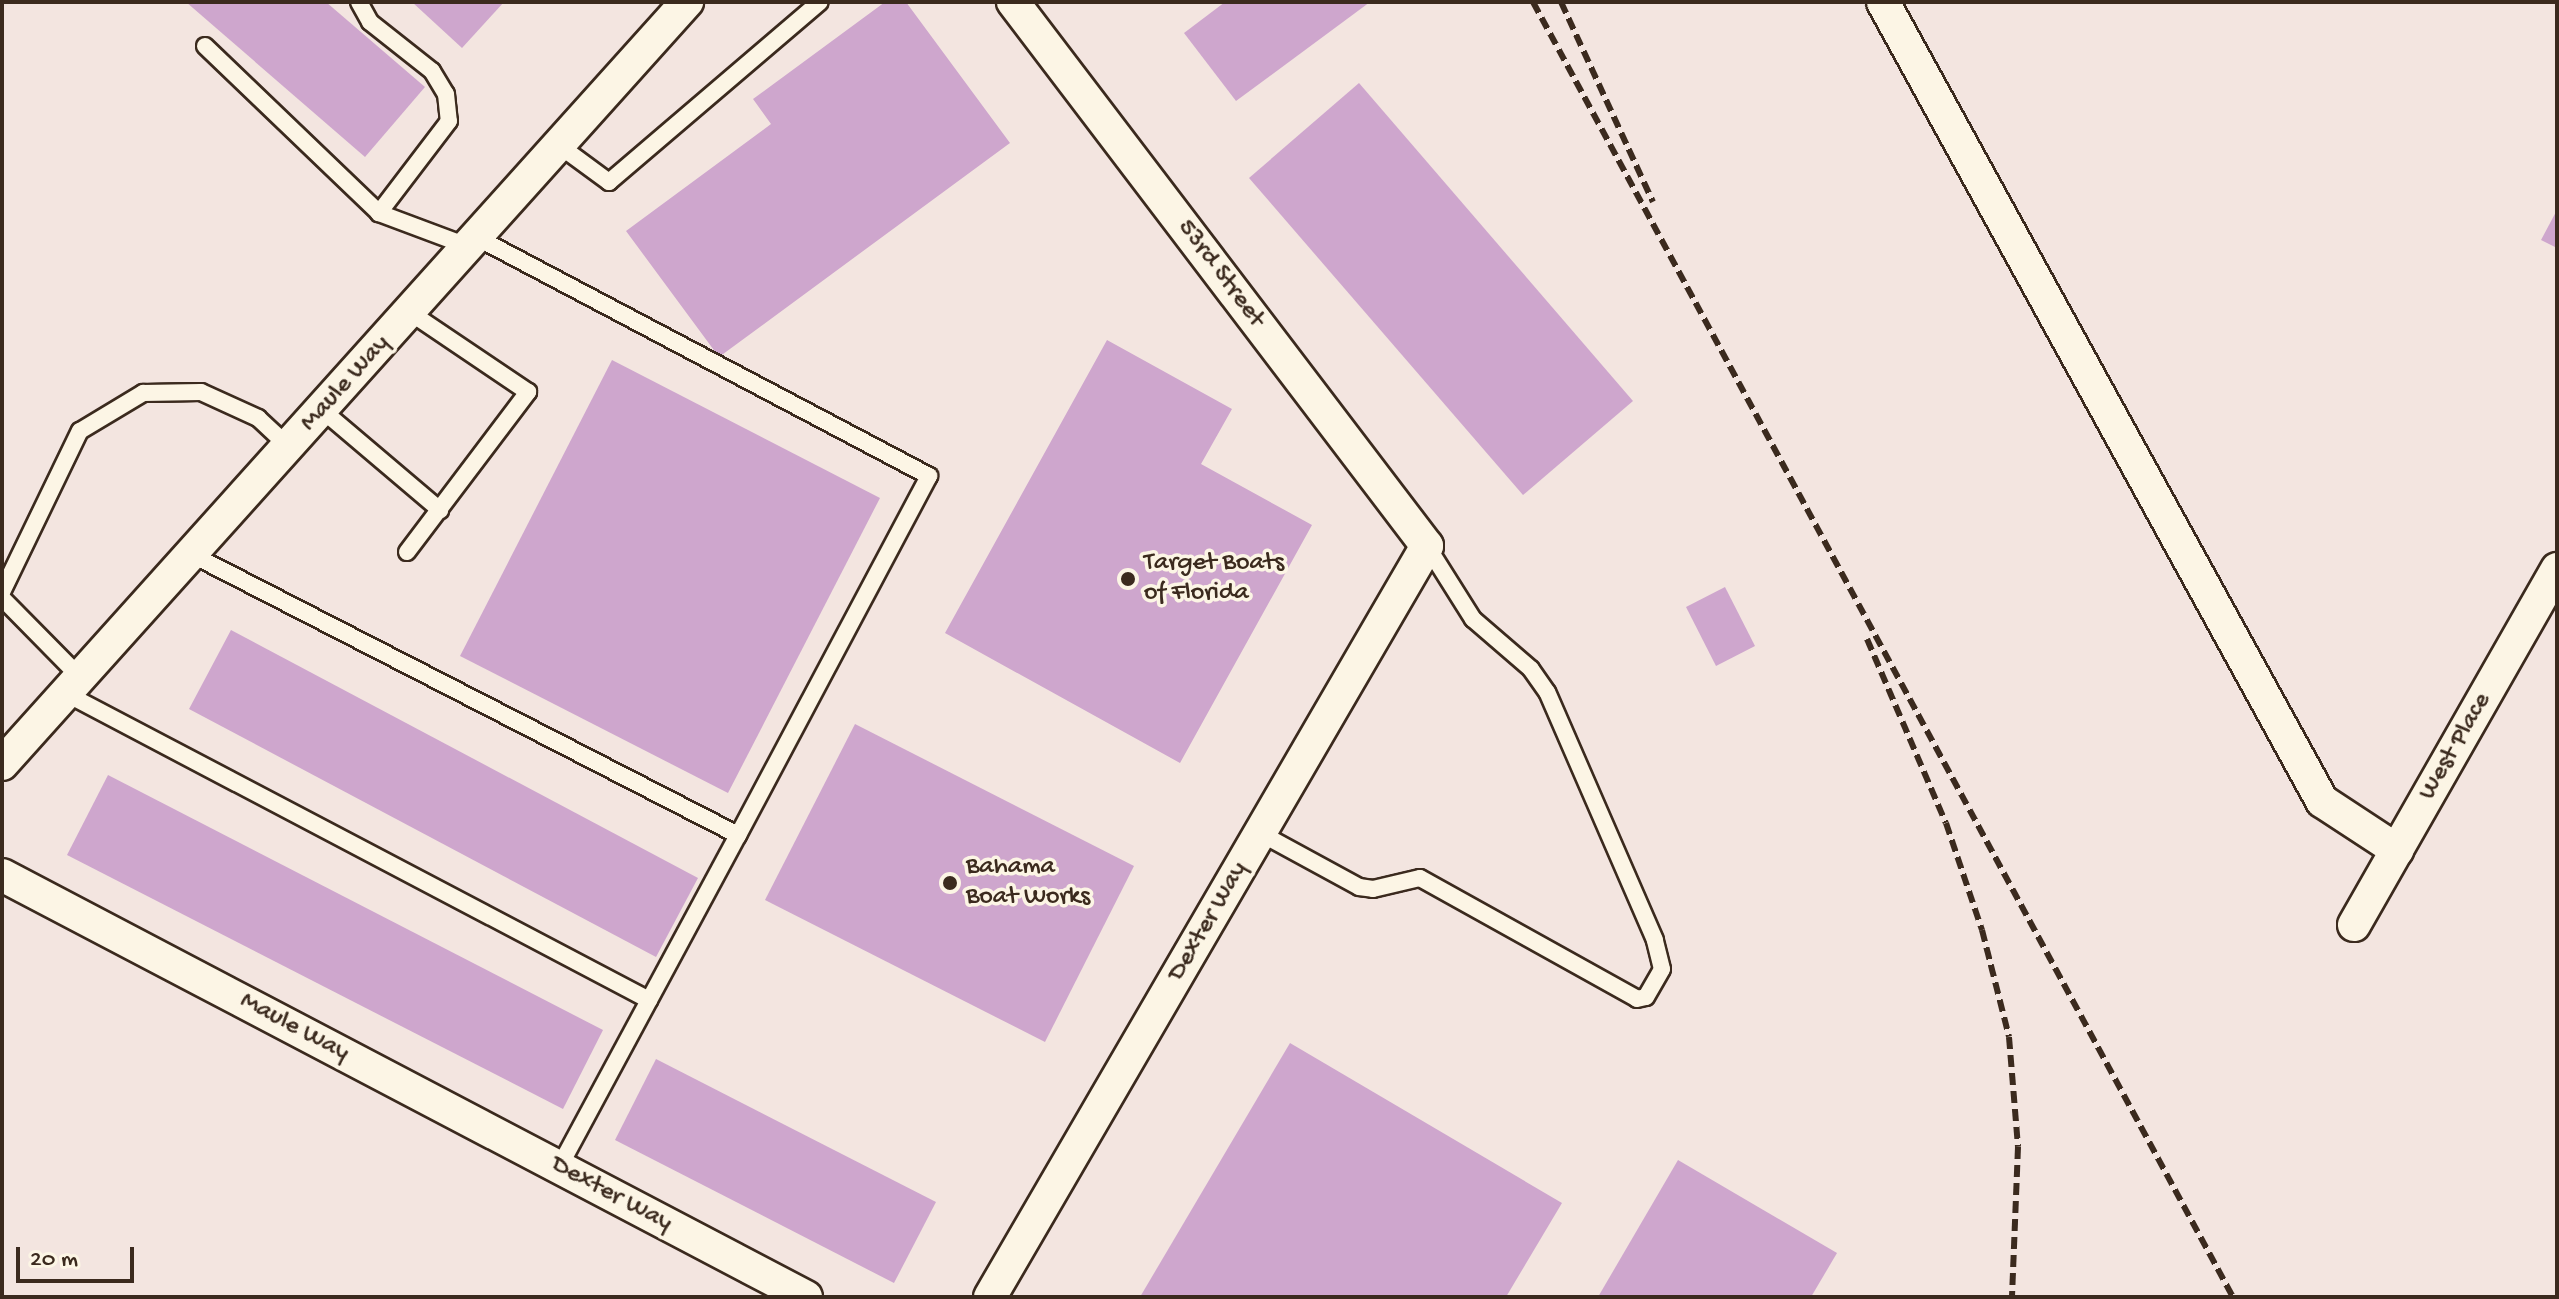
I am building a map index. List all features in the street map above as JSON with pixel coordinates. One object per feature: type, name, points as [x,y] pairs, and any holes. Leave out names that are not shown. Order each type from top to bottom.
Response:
[{"type":"street","name":"Maule Way","points":[[2,764],[474,243],[687,2]]},
{"type":"street","name":"53rd Street","points":[[1013,2],[1427,546]]},
{"type":"street","points":[[1883,2],[2322,801],[2397,850]]},
{"type":"street","name":"Dexter Way","points":[[990,1297],[1427,546]]},
{"type":"street","name":"West Place","points":[[2354,925],[2557,569]]},
{"type":"street","name":"Maule Way","points":[[2,875],[417,1092]]},
{"type":"street","name":"Dexter Way","points":[[417,1092],[806,1297]]},
{"type":"lane","points":[[359,2],[370,22],[432,71],[448,108],[449,121],[379,213]]},
{"type":"lane","points":[[560,146],[609,182],[820,2]]},
{"type":"lane","points":[[205,46],[379,213],[474,243],[929,476],[559,1167]]},
{"type":"lane","points":[[407,552],[528,392],[411,313]]},
{"type":"lane","points":[[2,592],[80,431],[143,393],[201,392],[258,418],[289,447]]},
{"type":"lane","points":[[322,410],[440,510]]},
{"type":"lane","points":[[1260,833],[1359,887],[1373,889],[1420,878],[1637,999],[1646,997],[1662,969],[1655,940],[1547,692],[1531,669],[1473,619],[1427,546]]},
{"type":"lane","points":[[191,554],[738,835]]},
{"type":"lane","points":[[2,598],[72,685],[649,1000]]},
{"type":"building","points":[[186,2],[326,2],[425,87],[365,157]]},
{"type":"building","points":[[412,2],[504,2],[462,48]]},
{"type":"building","points":[[885,2],[906,2],[1010,143],[719,357],[626,231],[771,124],[753,99]]},
{"type":"building","points":[[1225,2],[1370,2],[1236,101],[1184,33]]},
{"type":"building","points":[[1359,83],[1633,401],[1523,495],[1249,178]]},
{"type":"building","points":[[2557,210],[2557,248],[2541,240]]},
{"type":"building","name":"Target Boats of Florida","points":[[1107,340],[1232,409],[1201,464],[1312,525],[1180,763],[945,633]]},
{"type":"building","points":[[612,360],[880,498],[728,793],[460,656]]},
{"type":"building","points":[[1725,587],[1755,646],[1716,666],[1686,607]]},
{"type":"building","points":[[231,630],[698,878],[656,957],[189,709]]},
{"type":"building","name":"Bahama Boat Works","points":[[855,724],[1134,866],[1045,1042],[765,900]]},
{"type":"building","points":[[108,775],[603,1030],[563,1109],[67,855]]},
{"type":"building","points":[[1290,1043],[1562,1203],[1506,1297],[1140,1297]]},
{"type":"building","points":[[656,1059],[936,1202],[894,1283],[615,1140]]},
{"type":"building","points":[[1678,1160],[1837,1253],[1811,1297],[1598,1297]]},
{"type":"railway","points":[[1533,2],[2233,1297]]},
{"type":"railway","points":[[1561,2],[1653,202]]},
{"type":"railway","points":[[1867,639],[1946,823],[1982,930],[2009,1037],[2018,1147],[2012,1297]]},
{"type":"place","name":"Target Boats of Florida","points":[[1128,579]]},
{"type":"place","name":"Bahama Boat Works","points":[[950,883]]}]
